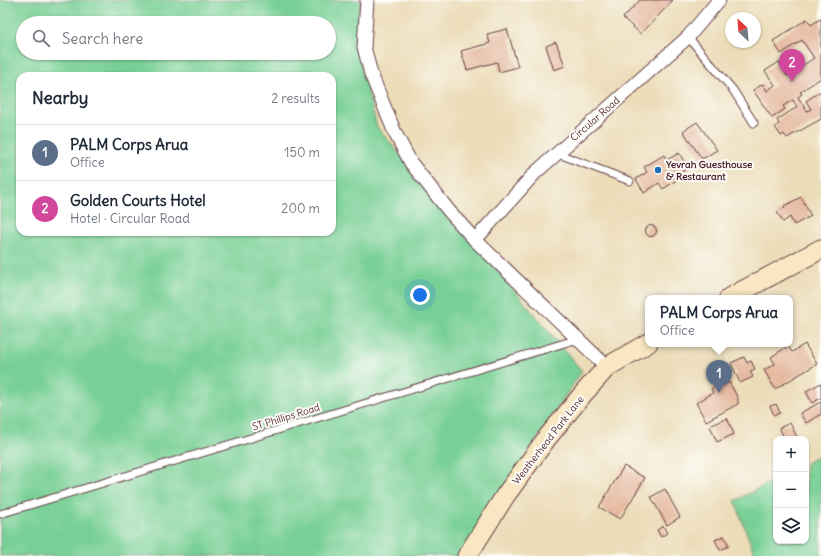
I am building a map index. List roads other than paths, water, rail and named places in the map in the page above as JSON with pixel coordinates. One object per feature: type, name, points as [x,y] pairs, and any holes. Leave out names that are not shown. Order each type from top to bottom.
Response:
[{"type":"main road","points":[[735,295],[821,249]]},
{"type":"main road","name":"Weatherhead Park Lane","points":[[467,556],[505,496],[547,438],[607,367],[645,345]]},
{"type":"street","points":[[367,0],[364,47],[371,74],[395,133],[418,172],[475,240],[607,367]]},
{"type":"street","name":"Circular Road","points":[[475,240],[535,173],[688,37],[719,0]]},
{"type":"lane","points":[[688,37],[730,85],[754,124]]},
{"type":"lane","points":[[556,153],[630,180]]},
{"type":"lane","name":"ST Phillips Road","points":[[0,514],[578,339]]},
{"type":"place","name":"Golden Courts Hotel","points":[[792,82]]},
{"type":"place","name":"Yevrah Guesthouse & Restaurant","points":[[658,170]]},
{"type":"place","name":"PALM Corps Arua","points":[[719,393]]}]
